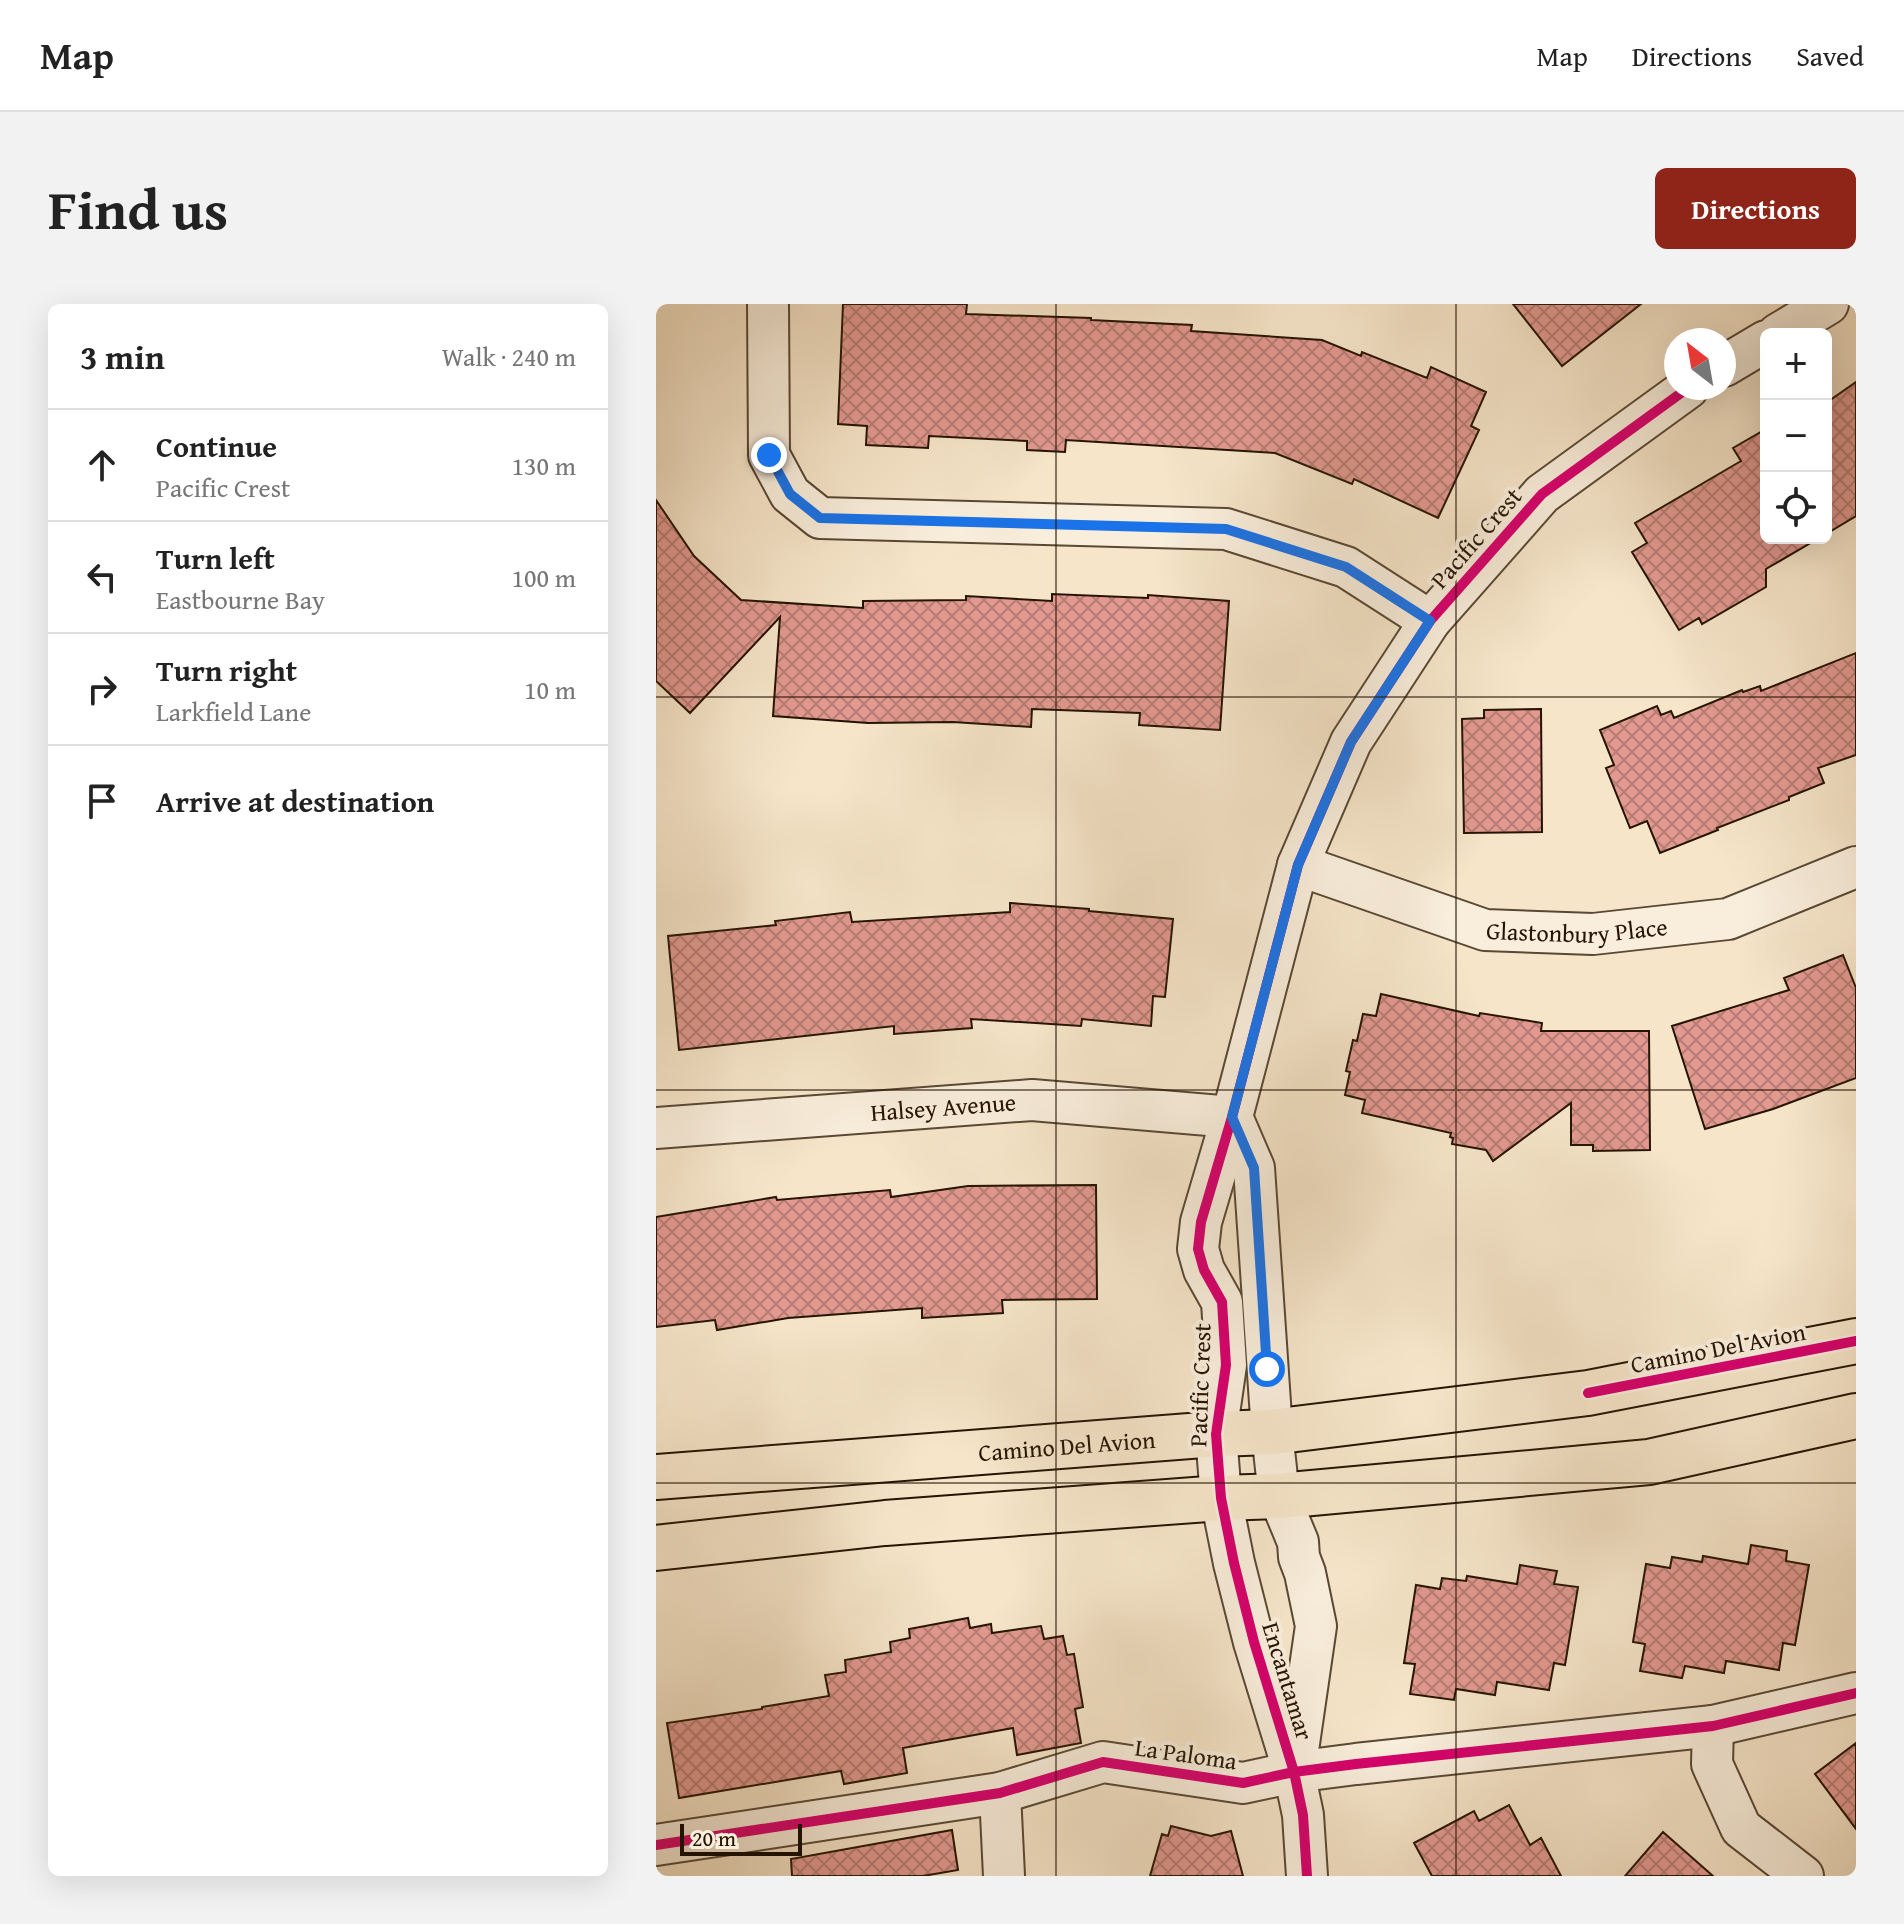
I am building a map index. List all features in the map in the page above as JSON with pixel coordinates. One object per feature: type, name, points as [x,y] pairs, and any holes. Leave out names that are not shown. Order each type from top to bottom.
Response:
[{"type":"main road","name":"Camino Del Avion","points":[[656,1477],[1272,1432],[1588,1393],[1856,1341]]},
{"type":"main road","points":[[656,1548],[885,1523],[1279,1496],[1649,1462],[1856,1416]]},
{"type":"street","points":[[768,304],[769,455],[790,494],[820,518],[1226,529],[1346,567],[1430,621]]},
{"type":"street","points":[[1788,328],[1828,304]]},
{"type":"street","points":[[1736,359],[1760,345]]},
{"type":"street","name":"Pacific Crest","points":[[1221,1498],[1216,1434],[1226,1365],[1222,1302],[1204,1270],[1198,1249],[1201,1222],[1298,865],[1351,742],[1430,621],[1542,494],[1671,400]]},
{"type":"street","name":"Glastonbury Place","points":[[1298,865],[1485,930],[1593,934],[1728,919],[1856,867]]},
{"type":"street","name":"Halsey Avenue","points":[[656,1128],[1032,1100],[1232,1117]]},
{"type":"street","points":[[1232,1117],[1254,1168],[1279,1496]]},
{"type":"street","name":"Encantamar","points":[[1279,1496],[1298,1542],[1316,1626],[1294,1772]]},
{"type":"street","name":"Encantamar","points":[[1221,1498],[1254,1642],[1294,1772],[1303,1815],[1307,1876]]},
{"type":"street","name":"La Paloma","points":[[656,1845],[1000,1793],[1103,1762],[1243,1783],[1294,1772],[1713,1726],[1856,1693]]},
{"type":"street","points":[[1713,1726],[1712,1764],[1741,1828],[1803,1876]]},
{"type":"street","points":[[1000,1793],[1004,1876]]},
{"type":"building","points":[[843,304],[967,304],[966,314],[1192,325],[1191,331],[1322,340],[1427,378],[1431,367],[1486,392],[1471,426],[1479,430],[1438,518],[1354,479],[1352,484],[1275,453],[1066,440],[1065,452],[1027,450],[1027,441],[929,436],[928,448],[866,445],[867,426],[838,424]]},
{"type":"building","points":[[1513,304],[1641,304],[1562,366]]},
{"type":"building","points":[[1856,382],[1856,516],[1832,530],[1832,400]]},
{"type":"building","points":[[1760,432],[1760,544],[1809,544],[1766,569],[1766,587],[1702,624],[1699,618],[1679,630],[1632,552],[1647,543],[1635,523],[1741,461],[1733,448]]},
{"type":"building","points":[[656,500],[694,556],[741,600],[863,608],[863,601],[966,600],[966,596],[1052,601],[1052,594],[1148,598],[1148,595],[1229,601],[1220,730],[1139,725],[1140,713],[1032,709],[1031,727],[953,722],[868,723],[773,716],[780,617],[690,713],[656,681]]},
{"type":"building","points":[[1856,653],[1856,755],[1818,768],[1824,783],[1660,853],[1647,821],[1630,828],[1606,768],[1614,765],[1600,730],[1657,706],[1661,715],[1671,711],[1674,718],[1742,690],[1760,686],[1761,691]]},
{"type":"building","points":[[1541,709],[1542,832],[1464,833],[1462,719],[1484,718],[1484,710]]},
{"type":"building","points":[[1010,903],[1173,919],[1165,997],[1153,996],[1151,1026],[1082,1019],[1081,1026],[971,1019],[972,1028],[894,1034],[894,1026],[679,1050],[668,936],[776,925],[775,921],[850,912],[852,922],[1010,912]]},
{"type":"building","points":[[1843,955],[1856,988],[1856,1078],[1773,1109],[1705,1129],[1672,1026],[1789,990],[1784,978]]},
{"type":"building","points":[[1381,994],[1479,1016],[1480,1013],[1542,1023],[1541,1031],[1649,1031],[1650,1150],[1593,1151],[1593,1145],[1571,1145],[1571,1103],[1493,1161],[1486,1150],[1452,1144],[1451,1133],[1362,1113],[1365,1100],[1345,1095],[1350,1072],[1346,1071],[1363,1014],[1376,1016]]},
{"type":"building","points":[[1096,1185],[1097,1299],[1002,1300],[1003,1313],[922,1318],[922,1308],[788,1318],[717,1330],[715,1320],[656,1327],[656,1217],[776,1197],[777,1200],[890,1190],[891,1197],[968,1186]]},
{"type":"building","points":[[1751,1545],[1787,1551],[1786,1561],[1809,1565],[1795,1645],[1783,1643],[1779,1670],[1726,1661],[1724,1673],[1685,1666],[1682,1678],[1640,1671],[1645,1644],[1633,1642],[1646,1564],[1670,1568],[1672,1557],[1702,1562],[1703,1556],[1748,1564]]},
{"type":"building","points":[[1520,1565],[1557,1571],[1554,1584],[1578,1587],[1565,1665],[1554,1663],[1549,1690],[1497,1682],[1495,1695],[1456,1689],[1454,1700],[1410,1694],[1415,1664],[1404,1663],[1416,1585],[1440,1589],[1442,1578],[1466,1581],[1467,1576],[1517,1584]]},
{"type":"building","points":[[968,1618],[970,1628],[991,1624],[992,1633],[1041,1626],[1044,1639],[1063,1636],[1067,1655],[1074,1654],[1083,1707],[1075,1709],[1081,1743],[1017,1755],[1013,1728],[903,1748],[907,1773],[844,1784],[841,1771],[679,1798],[667,1723],[829,1696],[825,1675],[846,1672],[845,1660],[891,1652],[890,1642],[910,1638],[909,1629]]},
{"type":"building","points":[[1856,1743],[1856,1829],[1815,1774]]},
{"type":"building","points":[[1509,1805],[1530,1845],[1541,1838],[1561,1876],[1432,1876],[1414,1843],[1474,1811],[1479,1821]]},
{"type":"building","points":[[1171,1826],[1211,1836],[1231,1831],[1243,1876],[1150,1876],[1162,1834],[1168,1836]]},
{"type":"building","points":[[952,1830],[958,1870],[923,1876],[792,1876],[791,1859]]},
{"type":"building","points":[[1663,1832],[1713,1876],[1625,1876]]},
{"type":"cycle path","points":[[1307,1876],[1303,1815],[1294,1772],[1254,1642],[1221,1498],[1216,1434],[1226,1365],[1222,1302],[1204,1270],[1198,1249],[1201,1222],[1298,865],[1351,742],[1430,621],[1542,494],[1671,400]]},
{"type":"cycle path","points":[[1588,1393],[1856,1341]]},
{"type":"cycle path","points":[[656,1845],[1000,1793],[1103,1762],[1243,1783],[1356,1764],[1713,1726],[1856,1693]]},
{"type":"route","points":[[769,455],[790,494],[820,518],[1226,529],[1346,567],[1430,621],[1351,742],[1298,865],[1232,1117],[1254,1168],[1267,1369]]}]
